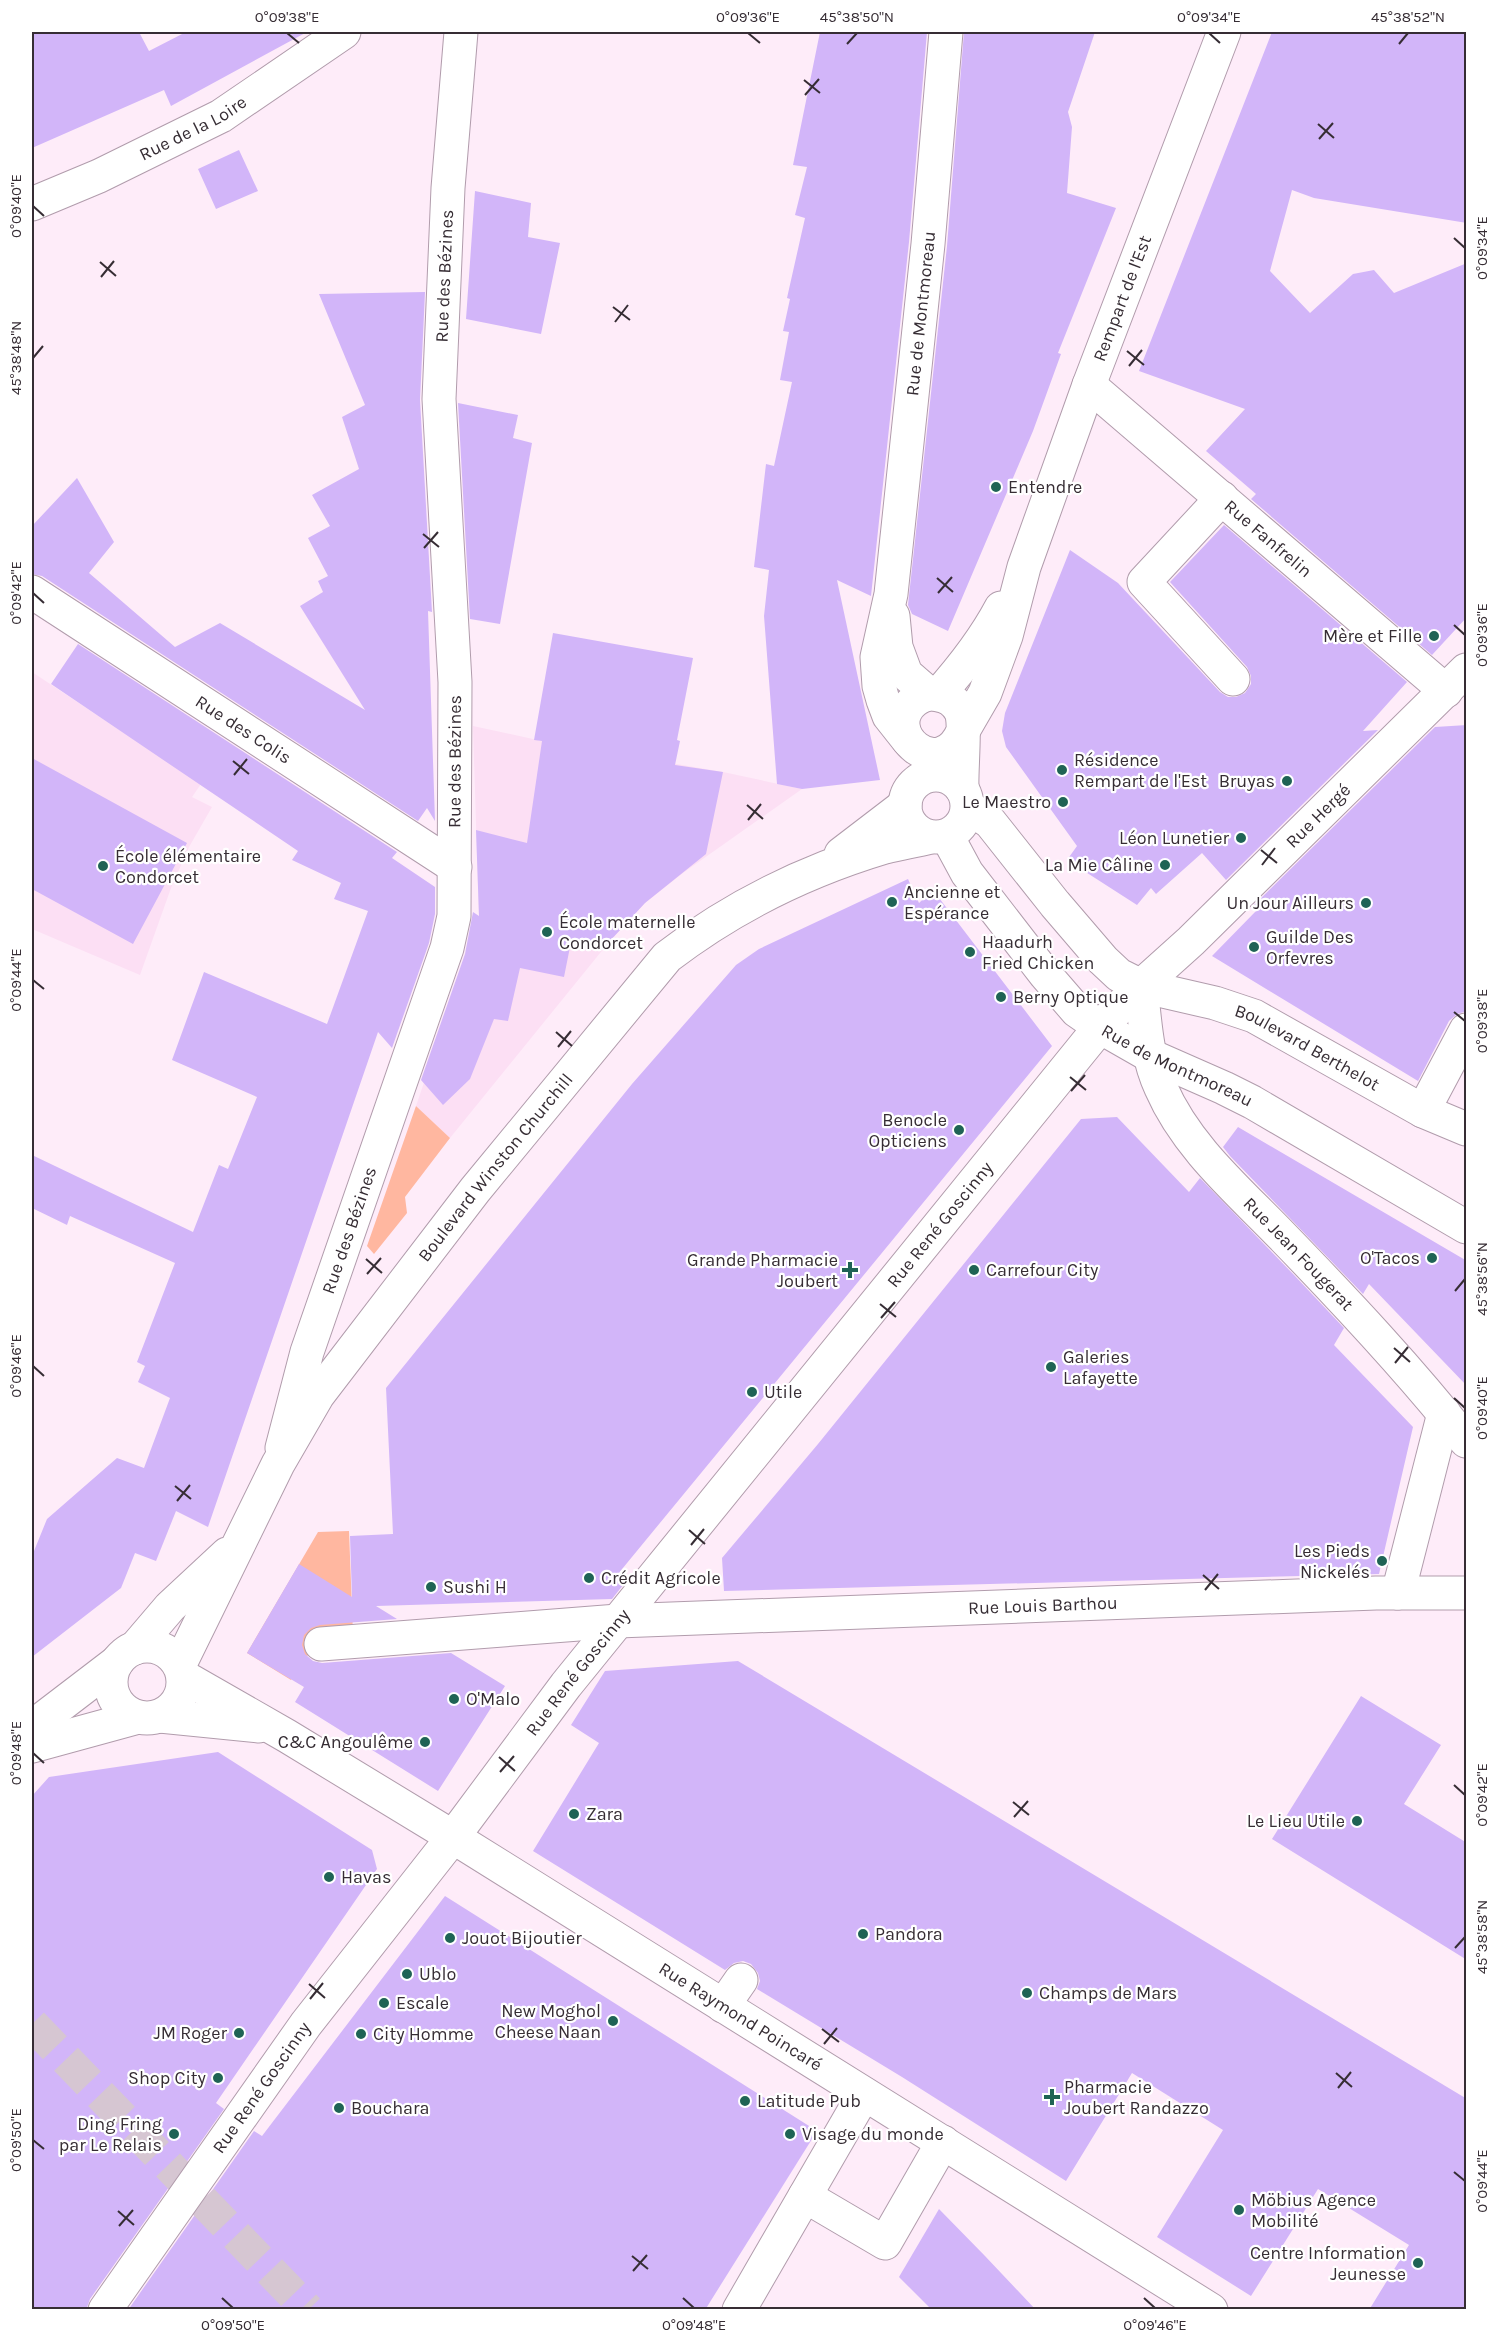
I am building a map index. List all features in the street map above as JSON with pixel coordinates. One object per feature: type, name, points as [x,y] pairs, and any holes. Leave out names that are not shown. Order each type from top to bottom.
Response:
[{"type":"street","name":"Rue de la Loire","points":[[32,204],[99,176],[221,116],[344,32]]},
{"type":"street","name":"Rue des Bézines","points":[[278,1464],[307,1352],[447,948],[454,916],[455,682],[439,399],[448,188],[461,32]]},
{"type":"street","name":"Rue de Montmoreau","points":[[908,740],[889,716],[879,686],[877,657],[891,594],[928,244],[946,32]]},
{"type":"street","name":"Rempart de l'Est","points":[[963,731],[985,693],[1002,645],[1024,567],[1089,385],[1224,32]]},
{"type":"street","name":"Rue Fanfrelin","points":[[1089,385],[1384,637],[1456,681]]},
{"type":"street","points":[[1222,498],[1144,582],[1233,679]]},
{"type":"street","name":"Rempart de l'Est","points":[[934,694],[957,674],[988,632],[1024,567]]},
{"type":"street","name":"Rue des Colis","points":[[32,592],[455,867]]},
{"type":"street","name":"Rue de Montmoreau","points":[[891,594],[896,647],[906,674],[934,694]]},
{"type":"street","name":"Rue Hergé","points":[[1100,1027],[1456,681]]},
{"type":"street","points":[[934,694],[947,697],[955,703],[964,721],[963,731],[965,798],[961,825],[939,836],[921,834],[912,828],[907,819],[908,740],[903,720],[906,711],[920,697],[934,694]]},
{"type":"street","points":[[908,740],[923,753],[933,755],[943,753],[959,740],[963,731]]},
{"type":"street","points":[[908,797],[917,780],[937,775],[956,782],[965,798]]},
{"type":"street","name":"Boulevard Winston Churchill","points":[[826,867],[908,797]]},
{"type":"street","name":"Boulevard Berthelot","points":[[965,798],[990,822],[1055,904],[1103,960],[1119,975],[1141,986],[1215,1003],[1254,1016],[1423,1111],[1467,1129]]},
{"type":"street","name":"Rue de Montmoreau","points":[[939,836],[1045,974],[1077,1011],[1149,1055],[1252,1102],[1467,1227]]},
{"type":"street","name":"Boulevard Winston Churchill","points":[[182,1671],[239,1542],[278,1464],[318,1395],[475,1190],[667,957],[700,932],[745,904],[826,867],[886,847],[939,836]]},
{"type":"street","name":"Rue Jean Fougerat","points":[[1141,986],[1149,1055],[1161,1088],[1176,1118],[1194,1144],[1308,1263],[1467,1441]]},
{"type":"street","name":"Rue René Goscinny","points":[[105,2310],[306,2025],[453,1837],[566,1685],[1100,1027]]},
{"type":"street","points":[[1423,1111],[1467,1030]]},
{"type":"street","points":[[1398,1593],[1444,1413]]},
{"type":"street","name":"Boulevard Winston Churchill","points":[[32,1726],[126,1655],[170,1607],[239,1542]]},
{"type":"street","name":"Rue Louis Barthou","points":[[321,1644],[618,1621],[1398,1593],[1467,1593]]},
{"type":"street","points":[[32,1746],[149,1716],[170,1710],[178,1701],[183,1690],[182,1671],[165,1650],[155,1646],[126,1655],[111,1683],[119,1705],[127,1712],[149,1716]]},
{"type":"street","name":"Rue Raymond Poincaré","points":[[182,1671],[453,1837],[1211,2310]]},
{"type":"street","name":"Rue Raymond Poincaré","points":[[149,1716],[270,1727]]},
{"type":"street","points":[[723,2006],[741,1980]]},
{"type":"street","points":[[739,2310],[864,2094]]},
{"type":"street","points":[[805,2196],[885,2243],[943,2142]]},
{"type":"shaded area","points":[[32,672],[201,784],[192,797],[212,807],[189,847],[171,888],[140,975],[32,929]]},
{"type":"shaded area","name":"École maternelle Condorcet","points":[[473,726],[542,741],[723,772],[802,789],[683,873],[645,903],[609,942],[450,1138],[416,1106],[479,921]]},
{"type":"shaded area","points":[[416,1106],[450,1138],[405,1197],[407,1213],[374,1254],[367,1246]]},
{"type":"shaded area","points":[[349,1531],[353,1634],[320,1637],[291,1680],[247,1653],[318,1532]]},
{"type":"building","points":[[32,32],[139,32],[149,51],[186,32],[307,32],[171,106],[164,90],[32,148]]},
{"type":"building","points":[[820,32],[927,32],[909,242],[871,596],[837,580],[880,780],[802,789],[777,784],[764,616],[769,570],[754,567],[766,464],[774,466],[792,382],[780,380],[789,332],[783,331],[790,299],[787,298],[805,218],[795,215],[807,167],[793,165]]},
{"type":"building","points":[[964,32],[1095,32],[1068,112],[1072,127],[1067,193],[1116,208],[1058,353],[1061,354],[1033,431],[948,631],[912,614],[908,605],[947,246]]},
{"type":"building","points":[[1272,32],[1467,32],[1467,223],[1314,198],[1292,190],[1270,271],[1310,313],[1353,274],[1374,270],[1394,293],[1467,263],[1467,617],[1432,655],[1251,499],[1256,494],[1206,451],[1245,409],[1139,371]]},
{"type":"building","points":[[239,150],[258,191],[216,209],[198,169]]},
{"type":"building","points":[[475,191],[531,203],[528,237],[560,243],[541,334],[466,319]]},
{"type":"building","points":[[425,292],[420,400],[432,612],[428,611],[435,821],[427,808],[418,821],[42,576],[32,574],[32,526],[77,478],[114,542],[89,573],[175,647],[220,623],[365,710],[300,606],[323,592],[318,581],[328,576],[308,538],[330,526],[312,495],[359,469],[342,417],[365,405],[319,294]]},
{"type":"building","points":[[458,403],[518,415],[513,438],[532,443],[500,624],[470,619]]},
{"type":"building","points":[[1224,525],[1407,682],[1363,731],[1378,730],[1226,880],[1202,853],[1156,894],[1151,888],[1137,905],[1067,860],[1077,846],[1006,747],[1002,731],[1005,713],[1070,550],[1118,583],[1220,692],[1228,697],[1236,697],[1245,693],[1251,684],[1251,676],[1247,667],[1170,582]]},
{"type":"building","name":"École maternelle Condorcet","points":[[553,633],[693,658],[677,740],[680,741],[675,765],[723,772],[706,854],[645,903],[609,942],[571,942],[564,977],[520,968],[508,1021],[494,1019],[470,1079],[443,1105],[421,1080],[465,954],[473,912],[479,916],[476,830],[527,843],[542,741],[534,740]]},
{"type":"building","points":[[78,644],[397,852],[392,858],[435,887],[435,914],[429,943],[392,1048],[378,1032],[208,1527],[176,1511],[156,1561],[135,1553],[121,1588],[32,1657],[32,1556],[47,1519],[117,1458],[144,1468],[170,1398],[138,1382],[145,1366],[137,1362],[175,1263],[70,1216],[67,1225],[32,1208],[32,1155],[193,1232],[219,1165],[228,1169],[257,1097],[172,1060],[204,972],[327,1024],[368,911],[334,899],[341,883],[292,860],[298,851],[51,684]]},
{"type":"building","points":[[1467,725],[1467,1011],[1457,1014],[1449,1021],[1418,1081],[1212,956],[1256,911],[1252,907],[1435,727]]},
{"type":"building","name":"École élémentaire Condorcet","points":[[32,758],[187,843],[133,944],[32,889]]},
{"type":"building","points":[[908,879],[919,903],[933,890],[1052,1046],[618,1574],[627,1580],[612,1599],[376,1606],[397,1619],[320,1625],[311,1628],[304,1635],[302,1645],[305,1654],[313,1661],[322,1663],[451,1653],[505,1686],[438,1791],[295,1702],[304,1687],[247,1653],[299,1564],[352,1597],[350,1536],[393,1534],[386,1388],[632,1084],[736,965],[759,949]]},
{"type":"building","points":[[1117,1117],[1189,1192],[1200,1178],[1294,1275],[1344,1328],[1334,1345],[1413,1427],[1379,1574],[724,1591],[722,1558],[818,1444],[1081,1119]]},
{"type":"building","points":[[1238,1127],[1467,1261],[1467,1386],[1369,1284],[1363,1294],[1230,1156],[1223,1147]]},
{"type":"building","name":"Champs de Mars","points":[[738,1661],[1467,2099],[1467,2310],[1369,2310],[1409,2245],[1318,2189],[1251,2296],[1157,2237],[1223,2130],[1132,2073],[1066,2181],[757,1989],[760,1981],[758,1973],[751,1964],[743,1961],[734,1963],[725,1970],[533,1851],[599,1743],[571,1725],[605,1671]]},
{"type":"building","name":"Le Lieu Utile","points":[[1361,1696],[1441,1745],[1404,1804],[1467,1843],[1467,1960],[1272,1839]]},
{"type":"building","points":[[218,1752],[372,1850],[377,1869],[216,2103],[224,2109],[90,2299],[86,2310],[32,2310],[32,1796],[49,1777]]},
{"type":"building","points":[[445,1896],[817,2131],[705,2310],[128,2310],[254,2131],[262,2136]]},
{"type":"building","points":[[939,2209],[1036,2310],[932,2310],[899,2277]]},
{"type":"tunnel","points":[[32,2024],[308,2310]]},
{"type":"place","name":"Entendre","points":[[996,487]]},
{"type":"place","name":"Mère et Fille","points":[[1434,636]]},
{"type":"place","name":"Résidence Rempart de l'Est","points":[[1062,770]]},
{"type":"place","name":"Bruyas","points":[[1287,781]]},
{"type":"place","name":"Le Maestro","points":[[1063,802]]},
{"type":"place","name":"Léon Lunetier","points":[[1241,838]]},
{"type":"place","name":"La Mie Câline","points":[[1165,865]]},
{"type":"place","name":"École élémentaire Condorcet","points":[[103,866]]},
{"type":"place","name":"Ancienne et Espérance","points":[[892,902]]},
{"type":"place","name":"Un Jour Ailleurs","points":[[1366,903]]},
{"type":"place","name":"École maternelle Condorcet","points":[[547,932]]},
{"type":"place","name":"Guilde Des Orfevres","points":[[1254,947]]},
{"type":"place","name":"Haadurh Fried Chicken","points":[[970,952]]},
{"type":"place","name":"Berny Optique","points":[[1001,997]]},
{"type":"place","name":"Benocle Opticiens","points":[[959,1130]]},
{"type":"place","name":"O'Tacos","points":[[1432,1258]]},
{"type":"place","name":"Grande Pharmacie Joubert","points":[[850,1270]]},
{"type":"place","name":"Carrefour City","points":[[974,1270]]},
{"type":"place","name":"Galeries Lafayette","points":[[1051,1367]]},
{"type":"place","name":"Utile","points":[[752,1392]]},
{"type":"place","name":"Les Pieds Nickelés","points":[[1382,1561]]},
{"type":"place","name":"Crédit Agricole","points":[[589,1578]]},
{"type":"place","name":"Sushi H","points":[[431,1587]]},
{"type":"place","name":"O'Malo","points":[[454,1699]]},
{"type":"place","name":"C&C Angoulême","points":[[425,1742]]},
{"type":"place","name":"Zara","points":[[574,1814]]},
{"type":"place","name":"Le Lieu Utile","points":[[1357,1821]]},
{"type":"place","name":"Havas","points":[[329,1877]]},
{"type":"place","name":"Pandora","points":[[863,1934]]},
{"type":"place","name":"Jouot Bijoutier","points":[[450,1938]]},
{"type":"place","name":"Ublo","points":[[407,1974]]},
{"type":"place","name":"Champs de Mars","points":[[1027,1993]]},
{"type":"place","name":"Escale","points":[[384,2003]]},
{"type":"place","name":"New Moghol Cheese Naan","points":[[613,2021]]},
{"type":"place","name":"JM Roger","points":[[239,2033]]},
{"type":"place","name":"City Homme","points":[[361,2034]]},
{"type":"place","name":"Shop City","points":[[218,2078]]},
{"type":"place","name":"Pharmacie Joubert Randazzo","points":[[1052,2097]]},
{"type":"place","name":"Latitude Pub","points":[[745,2101]]},
{"type":"place","name":"Bouchara","points":[[339,2108]]},
{"type":"place","name":"Ding Fring par Le Relais","points":[[174,2134]]},
{"type":"place","name":"Visage du monde","points":[[790,2134]]},
{"type":"place","name":"Möbius Agence Mobilité","points":[[1239,2210]]},
{"type":"place","name":"Centre Information Jeunesse","points":[[1418,2263]]}]
